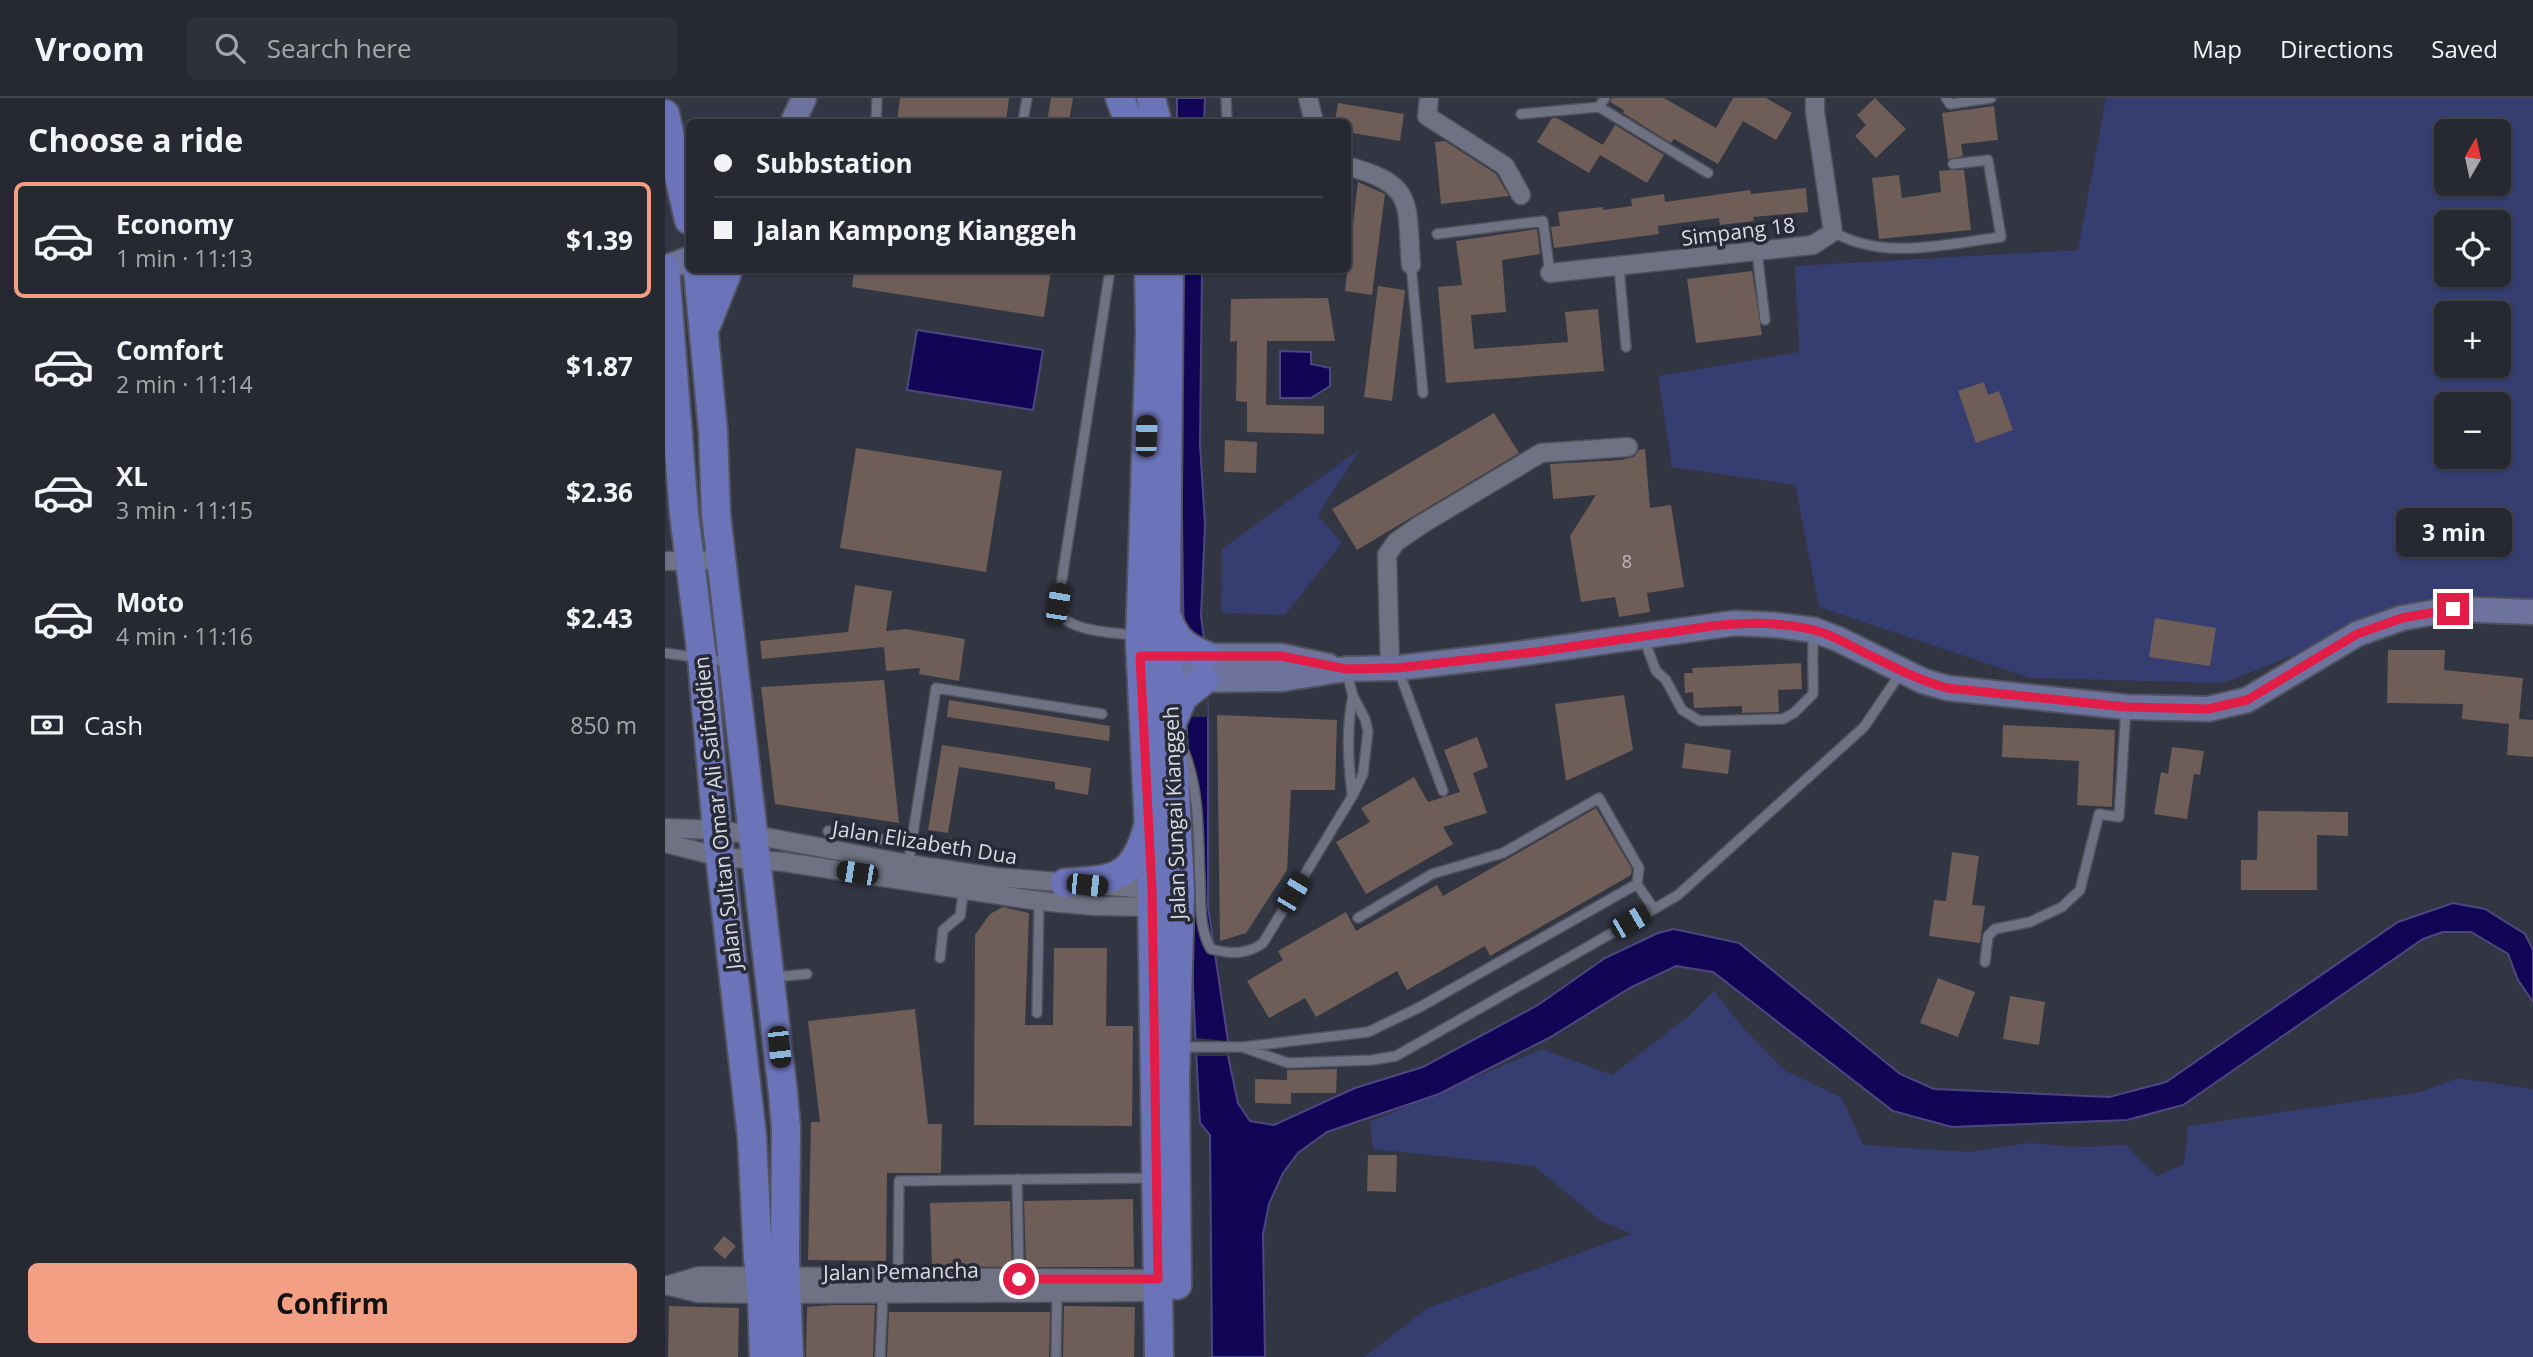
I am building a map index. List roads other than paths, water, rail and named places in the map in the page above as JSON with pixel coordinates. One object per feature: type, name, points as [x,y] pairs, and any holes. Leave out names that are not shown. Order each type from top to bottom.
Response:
[{"type":"main road","points":[[794,119],[804,98]]},
{"type":"main road","points":[[1120,98],[1128,119]]},
{"type":"main road","points":[[1151,98],[1156,119]]},
{"type":"main road","points":[[665,114],[684,172],[686,191]]},
{"type":"main road","points":[[666,275],[686,271]]},
{"type":"main road","name":"Jalan Sultan Omar Ali Saifuddien","points":[[699,273],[713,431],[716,514],[747,796],[772,978],[783,1093],[786,1151],[774,1286],[764,1357]]},
{"type":"main road","points":[[705,329],[727,273]]},
{"type":"main road","name":"Jalan Sungai Kianggeh","points":[[1149,273],[1150,335],[1140,658],[1149,822],[1166,899],[1183,1047],[1168,1285],[1159,1357]]},
{"type":"main road","points":[[1169,273],[1166,613],[1172,631],[1192,668]]},
{"type":"main road","name":"Jalan Sultan Omar Ali Saifuddien","points":[[666,275],[677,561],[702,659],[756,1186],[789,1357]]},
{"type":"main road","points":[[1140,658],[1192,668],[1282,679],[1346,669],[1393,668],[1735,623],[1814,630],[1923,681],[1947,688],[2126,707],[2208,709],[2247,700],[2357,634],[2402,618],[2453,609],[2533,612]]},
{"type":"main road","name":"Jalan Sungai Kianggeh","points":[[1178,1357],[1155,1178],[1166,899],[1176,739],[1192,668]]},
{"type":"main road","points":[[1065,883],[1109,879],[1125,871],[1136,860],[1149,822]]},
{"type":"main road","points":[[731,947],[767,943]]},
{"type":"main road","points":[[748,1098],[783,1093]]},
{"type":"street","points":[[1308,98],[1313,119]]},
{"type":"street","points":[[1429,98],[1427,116],[1505,166],[1521,195]]},
{"type":"street","points":[[1815,98],[1833,232]]},
{"type":"street","points":[[1351,167],[1377,174],[1392,183],[1402,194],[1411,265]]},
{"type":"street","name":"Simpang 18","points":[[1550,274],[1813,245],[1833,232]]},
{"type":"street","points":[[1393,668],[1387,555],[1396,542],[1541,453],[1628,447]]},
{"type":"street","points":[[677,561],[721,560]]},
{"type":"street","name":"Jalan Elizabeth Dua","points":[[665,828],[719,843],[756,848],[784,862],[907,872]]},
{"type":"street","name":"Jalan Elizabeth Dua","points":[[665,843],[719,843],[756,848],[965,881],[1039,901],[1095,906],[1166,899]]},
{"type":"street","name":"Jalan Elizabeth Dua","points":[[965,881],[1065,883],[1166,899]]},
{"type":"street","name":"Jalan Pemancha","points":[[667,1285],[699,1276],[774,1286],[883,1293],[1057,1292],[1168,1285]]},
{"type":"street","name":"Jalan Pemancha","points":[[774,1286],[898,1278],[1019,1279],[1168,1285]]},
{"type":"lane","points":[[876,119],[877,98]]},
{"type":"lane","points":[[1024,119],[1027,98]]},
{"type":"lane","points":[[1226,98],[1227,118]]},
{"type":"lane","points":[[1598,107],[1605,98]]},
{"type":"lane","points":[[1946,98],[1950,104],[1991,98]]},
{"type":"lane","points":[[1521,114],[1598,107],[1708,173]]},
{"type":"lane","points":[[1833,232],[1859,243],[1890,249],[1911,249],[2001,237],[1988,160],[1953,164]]},
{"type":"lane","points":[[1437,234],[1543,220],[1550,274]]},
{"type":"lane","points":[[1756,252],[1765,320]]},
{"type":"lane","points":[[1411,265],[1423,393]]},
{"type":"lane","points":[[1619,267],[1626,346]]},
{"type":"lane","points":[[1110,273],[1058,611],[1062,618],[1077,627],[1140,658]]},
{"type":"lane","points":[[1643,637],[1656,671],[1666,680],[1682,709],[1700,722],[1783,719],[1794,713],[1813,694],[1814,666],[1811,660],[1814,630]]},
{"type":"lane","points":[[665,653],[732,663]]},
{"type":"lane","points":[[1393,668],[1443,791]]},
{"type":"lane","points":[[1176,739],[1193,781],[1205,940],[1210,949],[1244,953],[1263,943],[1363,774],[1368,731],[1353,696],[1346,669]]},
{"type":"lane","points":[[1242,1047],[1288,1063],[1372,1060],[1396,1055],[1654,909],[1678,895],[1864,727],[1902,671]]},
{"type":"lane","points":[[907,872],[936,688],[1102,714]]},
{"type":"lane","points":[[1353,696],[1348,737],[1353,795]]},
{"type":"lane","points":[[1985,962],[1988,936],[1995,929],[2043,916],[2062,907],[2080,890],[2099,814],[2119,817],[2126,707]]},
{"type":"lane","points":[[1358,918],[1432,874],[1503,853],[1599,799],[1639,868],[1637,884],[1654,909]]},
{"type":"lane","points":[[828,831],[911,844]]},
{"type":"lane","points":[[940,958],[943,930],[960,916],[965,881]]},
{"type":"lane","points":[[1183,1047],[1242,1047],[1369,1032],[1420,1007],[1637,884]]},
{"type":"lane","points":[[1037,1013],[1039,901]]},
{"type":"lane","points":[[772,978],[807,974]]},
{"type":"lane","points":[[898,1278],[898,1181],[1155,1178]]},
{"type":"lane","points":[[1017,1179],[1019,1279]]},
{"type":"lane","points":[[1056,1357],[1057,1292]]},
{"type":"lane","points":[[880,1357],[883,1293]]}]
